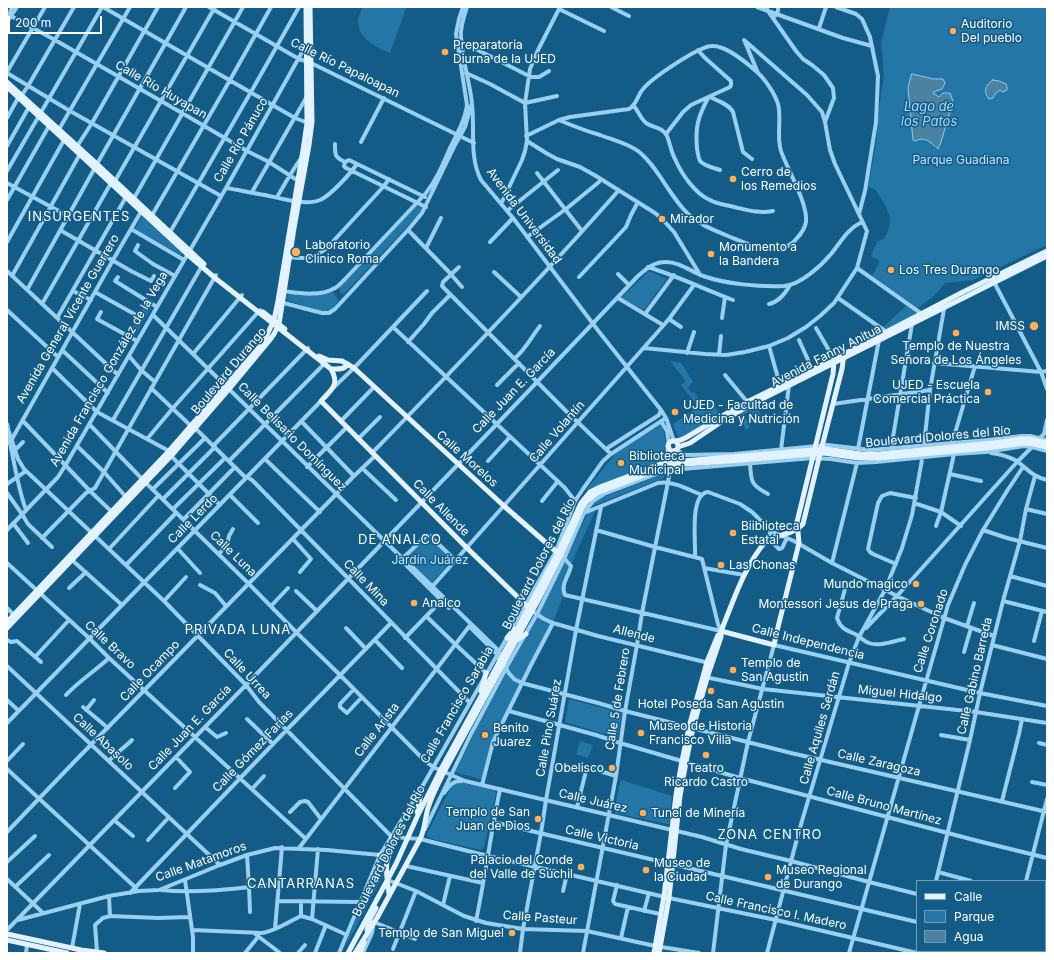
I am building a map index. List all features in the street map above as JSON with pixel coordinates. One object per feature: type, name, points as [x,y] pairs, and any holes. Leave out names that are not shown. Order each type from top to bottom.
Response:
[{"type":"main road","name":"Boulevard Durango","points":[[300,182],[310,145],[309,62],[306,45],[306,7]]},
{"type":"main road","name":"Boulevard Durango","points":[[7,628],[38,592],[170,454],[270,341],[274,334],[309,123],[306,98],[311,40],[310,7]]},
{"type":"main road","points":[[7,82],[39,114],[202,265],[307,349]]},
{"type":"main road","points":[[7,86],[20,96],[29,108],[39,114],[49,126],[58,131],[64,140],[76,148],[80,154],[96,166]]},
{"type":"main road","points":[[113,182],[126,197],[132,200]]},
{"type":"main road","name":"Boulevard Durango","points":[[282,291],[290,257],[297,201]]},
{"type":"main road","points":[[993,280],[1047,250]]},
{"type":"main road","points":[[993,280],[1047,256]]},
{"type":"main road","name":"Avenida Fanny Anitua","points":[[677,449],[690,443],[749,404],[889,333],[942,303],[993,280]]},
{"type":"main road","name":"Avenida Fanny Anitua","points":[[844,356],[879,340],[889,333],[944,309],[993,280]]},
{"type":"main road","points":[[919,320],[922,314]]},
{"type":"main road","name":"Boulevard Durango","points":[[228,388],[276,324]]},
{"type":"main road","points":[[276,324],[285,334],[326,362],[336,380],[334,387]]},
{"type":"main road","points":[[270,341],[278,335],[285,334]]},
{"type":"main road","points":[[654,953],[658,949],[671,864],[676,795],[691,727],[709,663],[738,586],[764,544],[769,540],[784,537],[800,527],[804,522],[844,356]]},
{"type":"main road","points":[[326,362],[340,360],[348,364],[343,368],[331,369]]},
{"type":"main road","points":[[835,361],[842,368]]},
{"type":"main road","points":[[774,645],[799,543],[800,527],[797,522],[835,361]]},
{"type":"main road","name":"Calle Morelos","points":[[348,364],[504,506],[560,554]]},
{"type":"main road","points":[[833,374],[838,368],[842,368]]},
{"type":"main road","name":"Calle Lerdo","points":[[321,401],[334,387]]},
{"type":"main road","name":"Calle Allende","points":[[321,401],[373,455],[531,609]]},
{"type":"main road","name":"Avenida Fanny Anitua","points":[[674,441],[681,440],[732,410],[749,404]]},
{"type":"main road","points":[[1011,437],[1021,439]]},
{"type":"main road","name":"Boulevard Dolores del Río","points":[[821,451],[867,458],[878,458],[1021,439],[1030,439],[1047,447]]},
{"type":"main road","points":[[669,448],[672,450],[677,449],[678,443],[674,441],[670,442],[669,448],[669,465]]},
{"type":"main road","name":"Boulevard Dolores del Río","points":[[669,465],[695,464],[831,449],[879,454],[987,448],[1037,442],[1047,443]]},
{"type":"main road","points":[[939,444],[948,448]]},
{"type":"main road","points":[[870,450],[879,454]]},
{"type":"main road","name":"Boulevard Dolores del Río","points":[[348,953],[387,882],[417,817],[501,660],[516,640],[584,504],[595,494],[607,488],[669,465],[708,458],[814,452]]},
{"type":"main road","points":[[700,454],[708,458]]},
{"type":"main road","points":[[695,464],[703,467]]},
{"type":"main road","name":"Boulevard Durango","points":[[7,622],[72,560],[112,512],[144,481]]},
{"type":"main road","name":"Boulevard Dolores del Río","points":[[355,953],[406,866],[421,837],[431,799],[442,772],[480,698],[521,623],[531,609]]},
{"type":"main road","points":[[507,638],[521,623]]},
{"type":"main road","name":"Calle Independencia","points":[[722,631],[774,645]]},
{"type":"main road","points":[[516,640],[526,634]]},
{"type":"main road","points":[[480,698],[486,673]]},
{"type":"main road","points":[[417,817],[422,787]]},
{"type":"main road","points":[[362,953],[370,919],[386,889],[387,866],[392,836]]},
{"type":"main road","points":[[380,855],[388,859]]},
{"type":"main road","points":[[387,882],[390,894]]},
{"type":"main road","points":[[658,949],[660,914],[666,897]]},
{"type":"main road","points":[[7,934],[80,951],[104,953]]},
{"type":"main road","points":[[7,940],[67,953]]},
{"type":"street","points":[[10,16],[12,7]]},
{"type":"street","points":[[7,22],[17,7]]},
{"type":"street","points":[[45,7],[7,73],[70,111],[220,196]]},
{"type":"street","points":[[7,118],[20,96],[28,86],[74,7]]},
{"type":"street","points":[[7,171],[102,7],[124,18],[295,118],[309,123]]},
{"type":"street","points":[[58,131],[130,7]]},
{"type":"street","points":[[76,148],[92,123],[158,7]]},
{"type":"street","points":[[27,290],[186,7]]},
{"type":"street","name":"Calle Río Papaloapan","points":[[209,7],[214,8],[235,22],[299,59],[309,62],[474,143]]},
{"type":"street","points":[[132,200],[243,7]]},
{"type":"street","points":[[151,217],[271,7]]},
{"type":"street","points":[[169,234],[299,7]]},
{"type":"street","points":[[280,302],[322,313],[329,313],[335,309],[408,230],[426,207],[458,135],[467,105],[456,34],[463,7]]},
{"type":"street","name":"Avenida Universidad","points":[[467,7],[461,29],[466,73],[472,103],[474,143],[478,174],[481,180],[513,218],[661,410],[666,418],[674,441]]},
{"type":"street","points":[[611,7],[629,16]]},
{"type":"street","points":[[756,7],[767,9],[775,16],[796,51],[824,75],[833,88],[834,98],[825,122]]},
{"type":"street","points":[[775,16],[778,7]]},
{"type":"street","points":[[819,28],[826,7]]},
{"type":"street","points":[[836,7],[856,14],[862,19],[870,37],[878,76],[876,122],[865,191],[859,214]]},
{"type":"street","points":[[42,304],[135,147],[214,8]]},
{"type":"street","points":[[501,204],[525,151],[525,104],[529,76],[533,62],[560,8],[604,30]]},
{"type":"street","name":"Calle Río Huyapan","points":[[10,16],[55,40],[247,151],[269,162],[300,182]]},
{"type":"street","points":[[775,16],[819,28],[843,38],[872,46]]},
{"type":"street","name":"Calle Río Pánuco","points":[[188,252],[226,188],[306,45],[311,40]]},
{"type":"street","points":[[559,120],[622,143],[639,152],[683,208],[700,224],[760,248],[786,248],[792,244],[801,232],[806,222],[805,212],[800,194],[781,150],[779,142],[779,112],[777,102],[772,92],[758,73],[744,40],[807,95],[822,112],[830,150],[835,164],[867,232],[857,268],[838,298],[830,308],[806,327],[788,338],[769,346],[738,354],[719,355],[687,353],[644,348]]},
{"type":"street","points":[[462,42],[534,78],[539,77],[549,71]]},
{"type":"street","points":[[526,138],[559,120],[574,116],[629,109],[634,106],[640,94],[649,83],[698,50],[708,46],[720,47],[732,53],[758,73]]},
{"type":"street","points":[[698,50],[732,83],[730,87],[715,93],[709,98],[701,111],[697,124],[696,134],[698,156],[705,164],[720,170]]},
{"type":"street","points":[[466,73],[490,84],[525,104],[557,96]]},
{"type":"street","points":[[252,192],[306,98]]},
{"type":"street","points":[[361,142],[384,98]]},
{"type":"street","points":[[666,134],[687,108],[696,102],[709,98],[729,106],[732,109],[742,152],[752,159]]},
{"type":"street","points":[[282,291],[309,294],[324,292],[334,289],[346,278],[418,202],[435,181],[458,135],[465,127],[472,103]]},
{"type":"street","points":[[634,106],[645,122],[658,128],[666,134],[679,169],[700,193],[708,199],[716,202],[751,211],[773,211]]},
{"type":"street","points":[[7,146],[29,108]]},
{"type":"street","points":[[7,200],[49,126]]},
{"type":"street","points":[[526,138],[546,153],[589,172],[638,202],[662,219],[678,238],[699,273]]},
{"type":"street","points":[[7,242],[64,140]]},
{"type":"street","points":[[335,144],[336,156],[338,159],[345,162],[349,160],[430,199]]},
{"type":"street","points":[[12,276],[80,154]]},
{"type":"street","points":[[277,197],[302,158]]},
{"type":"street","points":[[345,162],[344,166],[352,171],[426,207]]},
{"type":"street","points":[[226,188],[297,201],[312,202],[322,199],[332,191],[352,171],[356,164]]},
{"type":"street","points":[[507,211],[558,170]]},
{"type":"street","points":[[537,173],[582,231]]},
{"type":"street","points":[[290,257],[307,258],[319,254],[327,248],[389,179]]},
{"type":"street","points":[[7,182],[68,216]]},
{"type":"street","points":[[527,237],[566,209],[599,182]]},
{"type":"street","name":"Calle Ocampo","points":[[7,832],[362,468],[406,417],[446,378],[619,190]]},
{"type":"street","points":[[57,318],[126,197]]},
{"type":"street","points":[[579,277],[626,227],[638,202]]},
{"type":"street","name":"Avenida General Vicente Guerrero","points":[[11,439],[23,421],[72,332],[143,210]]},
{"type":"street","points":[[426,248],[441,218]]},
{"type":"street","points":[[490,242],[513,218]]},
{"type":"street","points":[[768,304],[774,303],[787,291],[790,285],[816,269],[831,255],[852,228],[862,222]]},
{"type":"street","points":[[131,229],[184,260]]},
{"type":"street","points":[[60,230],[151,281],[154,276]]},
{"type":"street","points":[[408,230],[462,287]]},
{"type":"street","points":[[138,245],[134,251],[153,264],[175,276]]},
{"type":"street","name":"Avenida Francisco González de la Vega","points":[[7,530],[66,466],[188,252]]},
{"type":"street","name":"Calle Juan E. García","points":[[8,928],[246,685],[422,503],[629,285],[648,267],[657,263],[669,262],[685,267],[704,276],[740,284],[779,286],[790,285]]},
{"type":"street","points":[[113,420],[202,265]]},
{"type":"street","points":[[459,267],[450,274],[442,285],[450,295],[611,454]]},
{"type":"street","points":[[648,267],[674,275],[694,285],[733,300]]},
{"type":"street","points":[[857,268],[922,314]]},
{"type":"street","points":[[7,271],[118,375]]},
{"type":"street","points":[[494,272],[521,297]]},
{"type":"street","points":[[618,274],[629,285]]},
{"type":"street","points":[[645,314],[674,275]]},
{"type":"street","points":[[42,538],[86,493],[95,488],[215,276]]},
{"type":"street","points":[[118,277],[115,281],[157,307]]},
{"type":"street","points":[[993,280],[1041,372],[1047,388]]},
{"type":"street","name":"Calle Volantín","points":[[432,588],[644,348],[694,285]]},
{"type":"street","points":[[73,291],[91,300]]},
{"type":"street","name":"Calle Lerdo","points":[[334,387],[427,291]]},
{"type":"street","points":[[95,292],[136,315]]},
{"type":"street","points":[[408,342],[432,313],[450,295]]},
{"type":"street","points":[[193,354],[241,296]]},
{"type":"street","points":[[722,318],[725,297]]},
{"type":"street","points":[[618,298],[663,325]]},
{"type":"street","points":[[838,298],[889,333]]},
{"type":"street","name":"Calle Aquiles Serdán","points":[[767,953],[791,861],[849,663],[859,637],[885,590],[907,533],[915,500],[923,452],[930,390],[944,309],[942,303]]},
{"type":"street","points":[[7,310],[58,357]]},
{"type":"street","points":[[147,439],[259,311]]},
{"type":"street","points":[[101,312],[97,319],[137,342]]},
{"type":"street","name":"Calle Belisario Domínguez","points":[[153,315],[470,625],[501,660],[512,677],[522,683]]},
{"type":"street","points":[[668,319],[681,327]]},
{"type":"street","points":[[891,449],[912,324]]},
{"type":"street","points":[[515,358],[523,350],[526,343],[540,326]]},
{"type":"street","points":[[393,327],[496,425],[558,481],[575,501]]},
{"type":"street","points":[[816,328],[835,361]]},
{"type":"street","points":[[687,353],[694,332]]},
{"type":"street","points":[[719,355],[721,336]]},
{"type":"street","points":[[799,340],[814,371]]},
{"type":"street","points":[[858,449],[879,340]]},
{"type":"street","points":[[769,346],[778,378],[786,385],[781,450]]},
{"type":"street","points":[[163,499],[189,474],[307,349]]},
{"type":"street","points":[[62,350],[108,393]]},
{"type":"street","points":[[129,356],[154,382]]},
{"type":"street","points":[[229,461],[326,362]]},
{"type":"street","points":[[497,385],[519,363]]},
{"type":"street","points":[[934,363],[1041,372],[1047,371]]},
{"type":"street","points":[[952,443],[975,366]]},
{"type":"street","points":[[52,368],[97,412],[147,439],[170,454],[220,505]]},
{"type":"street","points":[[725,375],[749,404]]},
{"type":"street","points":[[341,421],[374,387]]},
{"type":"street","name":"Calle Mina","points":[[151,388],[225,458],[247,478],[252,480],[300,531],[470,703]]},
{"type":"street","points":[[833,404],[930,390]]},
{"type":"street","name":"Calle Lerdo","points":[[7,723],[321,401]]},
{"type":"street","points":[[606,449],[659,415],[661,410]]},
{"type":"street","points":[[358,439],[380,417]]},
{"type":"street","name":"Calle Francisco Sarabia","points":[[339,953],[380,855],[422,787],[486,673],[501,660],[507,638],[531,609],[560,554],[575,501],[603,461],[611,454],[666,418]]},
{"type":"street","points":[[862,631],[897,596],[1017,462],[1037,442],[1044,434],[1047,420]]},
{"type":"street","points":[[23,421],[112,512]]},
{"type":"street","points":[[301,421],[354,476]]},
{"type":"street","points":[[661,421],[666,431],[669,448]]},
{"type":"street","points":[[7,424],[11,439],[16,478],[26,510]]},
{"type":"street","name":"Calle Luna","points":[[90,425],[144,481],[184,519],[391,727]]},
{"type":"street","points":[[307,467],[347,427]]},
{"type":"street","points":[[821,451],[857,463],[876,462],[923,452],[939,444],[1026,436],[1037,442],[1047,451]]},
{"type":"street","points":[[488,461],[510,437]]},
{"type":"street","points":[[153,489],[205,438]]},
{"type":"street","points":[[560,554],[589,504],[604,494],[664,471],[669,465],[703,467],[750,463],[821,451],[834,445],[870,450],[891,449],[954,454],[986,452],[1047,440]]},
{"type":"street","points":[[15,450],[23,442]]},
{"type":"street","points":[[78,446],[126,497]]},
{"type":"street","name":"Calle Urrea","points":[[11,447],[15,450],[26,471],[145,582],[246,685],[259,702],[392,836]]},
{"type":"street","points":[[677,449],[685,454],[734,454],[781,450],[814,452]]},
{"type":"street","name":"Calle 5 de Febrero","points":[[583,953],[616,776],[620,743],[642,612],[668,482],[669,465],[677,449]]},
{"type":"street","points":[[986,452],[1004,455],[1017,462],[1035,476],[1047,480]]},
{"type":"street","points":[[936,526],[954,454]]},
{"type":"street","points":[[126,565],[199,484],[225,458]]},
{"type":"street","points":[[265,459],[320,512]]},
{"type":"street","points":[[750,463],[751,479],[753,483],[768,494]]},
{"type":"street","points":[[832,562],[857,463]]},
{"type":"street","points":[[184,519],[235,467]]},
{"type":"street","name":"Calle Coronado","points":[[849,953],[944,618],[965,565],[983,530],[1023,467]]},
{"type":"street","points":[[362,468],[396,500]]},
{"type":"street","points":[[7,484],[26,471]]},
{"type":"street","points":[[950,474],[981,481]]},
{"type":"street","name":"Calle Gabino Barreda","points":[[936,880],[980,693],[1020,541],[1026,509],[1035,476]]},
{"type":"street","points":[[542,501],[558,481]]},
{"type":"street","points":[[584,513],[658,483],[664,482],[668,482],[702,495]]},
{"type":"street","points":[[695,557],[695,517],[698,503],[702,495],[705,492],[708,492],[740,504],[752,512],[771,531],[799,543],[885,590],[944,618],[994,636]]},
{"type":"street","points":[[7,493],[28,524],[52,548]]},
{"type":"street","points":[[896,564],[873,554],[868,549],[878,503],[882,496],[890,493],[915,500],[940,512],[960,526]]},
{"type":"street","points":[[109,549],[159,495]]},
{"type":"street","points":[[230,495],[258,523]]},
{"type":"street","name":"Calle Pino Suárez","points":[[520,953],[522,929],[541,833],[576,630],[601,507]]},
{"type":"street","points":[[1026,509],[1047,514]]},
{"type":"street","points":[[13,523],[28,543]]},
{"type":"street","points":[[218,554],[227,545],[233,528]]},
{"type":"street","points":[[596,530],[702,559],[718,624],[722,631]]},
{"type":"street","points":[[983,530],[1007,538],[1047,548]]},
{"type":"street","points":[[771,531],[768,537],[769,540],[780,549],[782,548],[784,537]]},
{"type":"street","points":[[401,558],[428,535],[456,561]]},
{"type":"street","points":[[293,539],[311,558],[311,560],[300,572]]},
{"type":"street","points":[[178,548],[200,573]]},
{"type":"street","name":"Calle Morelos","points":[[560,554],[571,566],[564,587],[565,595]]},
{"type":"street","points":[[72,560],[122,605]]},
{"type":"street","name":"Calle Bravo","points":[[7,563],[306,839]]},
{"type":"street","points":[[704,568],[744,575]]},
{"type":"street","points":[[69,588],[86,572]]},
{"type":"street","points":[[1010,576],[1047,586]]},
{"type":"street","points":[[164,601],[186,577]]},
{"type":"street","points":[[200,585],[215,593],[226,606]]},
{"type":"street","points":[[271,606],[288,588]]},
{"type":"street","points":[[844,589],[837,616],[837,620],[844,629],[867,642],[874,644],[882,644],[904,639]]},
{"type":"street","points":[[296,591],[317,611]]},
{"type":"street","name":"Calle Independencia","points":[[565,595],[722,631]]},
{"type":"street","points":[[405,638],[443,599]]},
{"type":"street","points":[[1003,601],[1047,612]]},
{"type":"street","points":[[964,652],[974,603]]},
{"type":"street","points":[[7,608],[14,615]]},
{"type":"street","points":[[392,836],[408,838],[421,837],[451,775],[501,660],[526,634],[531,609]]},
{"type":"street","name":"Calle Allende","points":[[531,609],[544,619],[553,623]]},
{"type":"street","points":[[1034,641],[1042,611]]},
{"type":"street","points":[[426,616],[486,673]]},
{"type":"street","points":[[35,657],[69,620]]},
{"type":"street","name":"Calle Gómez Farías","points":[[130,892],[391,623]]},
{"type":"street","points":[[482,785],[493,743],[553,623]]},
{"type":"street","name":"Allende","points":[[553,623],[709,663]]},
{"type":"street","name":"Calle Arista","points":[[299,848],[470,625]]},
{"type":"street","points":[[346,628],[366,649]]},
{"type":"street","points":[[7,640],[11,642],[17,641],[41,662]]},
{"type":"street","points":[[375,640],[402,668]]},
{"type":"street","points":[[713,953],[726,845],[748,742],[774,645]]},
{"type":"street","name":"Calle Independencia","points":[[774,645],[980,693],[1047,706]]},
{"type":"street","points":[[992,645],[1047,659]]},
{"type":"street","points":[[66,695],[109,658]]},
{"type":"street","name":"Calle Abasolo","points":[[7,666],[188,833],[220,865]]},
{"type":"street","name":"Miguel Hidalgo","points":[[705,677],[763,688],[976,712],[1047,723]]},
{"type":"street","name":"Calle Zaragoza","points":[[522,683],[820,760],[1046,812]]},
{"type":"street","points":[[354,689],[340,704],[340,707],[347,713],[362,697]]},
{"type":"street","points":[[7,700],[19,710]]},
{"type":"street","points":[[94,700],[85,708],[108,728]]},
{"type":"street","name":"Calle Bruno Martínez","points":[[509,711],[740,778],[1047,858]]},
{"type":"street","points":[[247,719],[273,744]]},
{"type":"street","points":[[1002,801],[1022,719]]},
{"type":"street","points":[[205,727],[217,737],[226,733]]},
{"type":"street","name":"Calle Juárez","points":[[391,727],[433,767],[465,781],[702,837],[726,845],[916,894]]},
{"type":"street","points":[[941,735],[970,740]]},
{"type":"street","points":[[109,761],[132,740]]},
{"type":"street","points":[[1040,743],[1047,745]]},
{"type":"street","points":[[7,760],[23,744]]},
{"type":"street","points":[[176,757],[190,772],[176,788]]},
{"type":"street","points":[[577,807],[587,767],[616,776]]},
{"type":"street","points":[[7,769],[139,891]]},
{"type":"street","points":[[252,789],[264,776]]},
{"type":"street","points":[[439,800],[453,783],[458,780],[465,781]]},
{"type":"street","points":[[1032,782],[1047,785]]},
{"type":"street","points":[[476,921],[500,789]]},
{"type":"street","points":[[1026,880],[1046,812],[1047,799]]},
{"type":"street","points":[[290,812],[300,802],[305,801],[308,802],[321,819]]},
{"type":"street","points":[[148,840],[170,817]]},
{"type":"street","points":[[114,820],[133,836]]},
{"type":"street","name":"Calle Victoria","points":[[493,822],[916,922]]},
{"type":"street","points":[[7,862],[35,836]]},
{"type":"street","name":"Calle Francisco I. Madero","points":[[421,837],[488,856],[666,897],[916,951]]},
{"type":"street","points":[[275,929],[282,847]]},
{"type":"street","name":"Calle Matamoros","points":[[16,921],[109,896],[130,892],[159,890],[220,865],[264,850],[282,847],[299,848]]},
{"type":"street","points":[[299,848],[380,855]]},
{"type":"street","points":[[312,919],[318,849]]},
{"type":"street","points":[[15,887],[49,855]]},
{"type":"street","points":[[247,855],[250,912]]},
{"type":"street","points":[[406,866],[483,883]]},
{"type":"street","points":[[938,872],[967,880]]},
{"type":"street","points":[[563,891],[567,874]]},
{"type":"street","points":[[443,904],[450,876]]},
{"type":"street","points":[[7,879],[43,913]]},
{"type":"street","points":[[185,880],[192,930],[193,953]]},
{"type":"street","name":"Calle Pasteur","points":[[387,882],[396,883],[416,891],[476,921],[522,929],[587,931],[621,938],[658,949],[698,953]]},
{"type":"street","points":[[159,890],[187,891],[278,884]]},
{"type":"street","points":[[617,885],[613,900],[614,904],[660,914]]},
{"type":"street","points":[[392,949],[416,891]]},
{"type":"street","points":[[644,911],[649,893]]},
{"type":"street","points":[[109,896],[110,916]]},
{"type":"street","points":[[278,901],[360,902]]},
{"type":"street","points":[[301,902],[301,916]]},
{"type":"street","points":[[72,948],[80,904]]},
{"type":"street","points":[[621,938],[628,907]]},
{"type":"street","points":[[97,952],[95,925],[103,918],[110,916],[158,918],[190,917]]},
{"type":"street","points":[[192,930],[269,932],[301,916],[312,919],[347,935]]},
{"type":"street","points":[[362,953],[372,933],[374,922],[415,939]]},
{"type":"street","points":[[315,953],[326,925]]},
{"type":"street","points":[[254,932],[280,953]]},
{"type":"street","points":[[245,953],[258,936]]},
{"type":"street","points":[[26,953],[28,945]]},
{"type":"street","points":[[298,953],[305,945]]},
{"type":"green space","points":[[363,7],[406,8],[390,53],[369,42],[361,33],[358,22]]},
{"type":"green space","name":"Parque Guadiana","points":[[890,7],[1047,7],[1047,245],[973,280],[945,283],[934,296],[918,308],[872,276],[880,261],[871,256],[877,242],[884,239],[890,225],[890,219],[886,207],[875,189],[868,187],[876,143],[884,74],[881,43]]},
{"type":"green space","points":[[416,206],[421,206],[422,208],[420,213],[345,293],[342,294],[339,291],[340,287]]},
{"type":"green space","points":[[142,216],[182,253],[181,255],[135,229]]},
{"type":"green space","points":[[649,271],[667,279],[644,310],[621,298]]},
{"type":"green space","points":[[334,293],[338,300],[334,307],[326,312],[289,301],[285,297],[291,294]]},
{"type":"green space","points":[[146,301],[153,305],[134,337],[129,334]]},
{"type":"green space","points":[[906,306],[917,313],[887,330],[883,327]]},
{"type":"green space","points":[[670,361],[681,363],[693,382],[688,388],[692,393],[694,392],[699,400],[695,403],[681,385],[686,381]]},
{"type":"green space","points":[[708,400],[719,412],[701,431],[681,443],[673,424]]},
{"type":"green space","points":[[757,404],[762,419],[754,424],[749,412],[744,414],[750,427],[746,430],[739,414]]},
{"type":"green space","points":[[661,424],[663,427],[667,451],[666,461],[586,490],[616,453]]},
{"type":"green space","points":[[664,473],[664,478],[590,507],[599,499]]},
{"type":"green space","points":[[595,511],[562,585],[561,590],[563,596],[553,622],[493,743],[483,780],[455,772],[499,683],[565,561],[588,512]]},
{"type":"green space","name":"Jardín Juárez","points":[[428,537],[452,560],[432,583],[406,558]]},
{"type":"green space","points":[[569,699],[622,713],[618,738],[565,722]]},
{"type":"green space","points":[[580,741],[593,745],[588,758],[576,754]]},
{"type":"green space","points":[[621,780],[672,796],[669,824],[615,813],[614,811]]},
{"type":"green space","points":[[458,782],[494,790],[496,793],[484,847],[481,850],[428,837],[427,834],[451,787]]},
{"type":"green space","points":[[380,859],[384,865],[384,874],[341,953],[350,934]]},
{"type":"water","name":"Lago de los Patos","points":[[912,74],[934,79],[943,79],[945,83],[942,89],[933,93],[939,97],[943,93],[950,93],[953,101],[938,149],[927,140],[913,140],[908,88]]},
{"type":"water","points":[[993,80],[1006,84],[1007,90],[1003,92],[1000,90],[993,98],[989,99],[986,94],[986,89],[988,84]]},
{"type":"place","name":"Auditorio Del pueblo","points":[[953,31]]},
{"type":"place","name":"Preparatoria Diurna de la UJED","points":[[445,52]]},
{"type":"place","name":"Cerro de los Remedios","points":[[733,179]]},
{"type":"place","name":"Mirador","points":[[662,219]]},
{"type":"place","name":"Laboratorio Clinico Roma","points":[[296,252]]},
{"type":"place","name":"Monumento a la Bandera","points":[[711,254]]},
{"type":"place","name":"Los Tres Durango","points":[[891,270]]},
{"type":"place","name":"IMSS","points":[[1034,326]]},
{"type":"place","name":"Templo de Nuestra Señora de Los Ángeles","points":[[956,333]]},
{"type":"place","name":"UJED - Escuela Comercial Práctica","points":[[988,392]]},
{"type":"place","name":"UJED - Facultad de Medicina y Nutrición","points":[[675,412]]},
{"type":"place","name":"Biblioteca Municipal","points":[[621,463]]},
{"type":"place","name":"Biiblioteca Estatal","points":[[733,533]]},
{"type":"place","name":"Las Chonas","points":[[721,565]]},
{"type":"place","name":"Mundo magico","points":[[916,584]]},
{"type":"place","name":"Analco","points":[[414,603]]},
{"type":"place","name":"Montessori Jesus de Praga","points":[[921,604]]},
{"type":"place","name":"Templo de San Agustin","points":[[733,670]]},
{"type":"place","name":"Hotel Poseda San Agustin","points":[[711,691]]},
{"type":"place","name":"Museo de Historia Francisco Villa","points":[[641,733]]},
{"type":"place","name":"Benito Juarez","points":[[485,735]]},
{"type":"place","name":"Teatro Ricardo Castro","points":[[706,755]]},
{"type":"place","name":"Obelisco","points":[[612,768]]},
{"type":"place","name":"Tunel de Minería","points":[[643,813]]},
{"type":"place","name":"Templo de San Juan de Dios","points":[[538,819]]},
{"type":"place","name":"Palacio del Conde del Valle de Súchil","points":[[581,867]]},
{"type":"place","name":"Museo de la Ciudad","points":[[646,870]]},
{"type":"place","name":"Museo Regional de Durango","points":[[768,877]]},
{"type":"place","name":"Templo de San Miguel","points":[[512,933]]},
{"type":"district","name":"INSURGENTES","points":[[79,217]]},
{"type":"district","name":"DE ANALCO","points":[[400,540]]},
{"type":"district","name":"PRIVADA LUNA","points":[[238,630]]},
{"type":"district","name":"ZONA CENTRO","points":[[770,835]]},
{"type":"district","name":"CANTARRANAS","points":[[301,884]]}]
